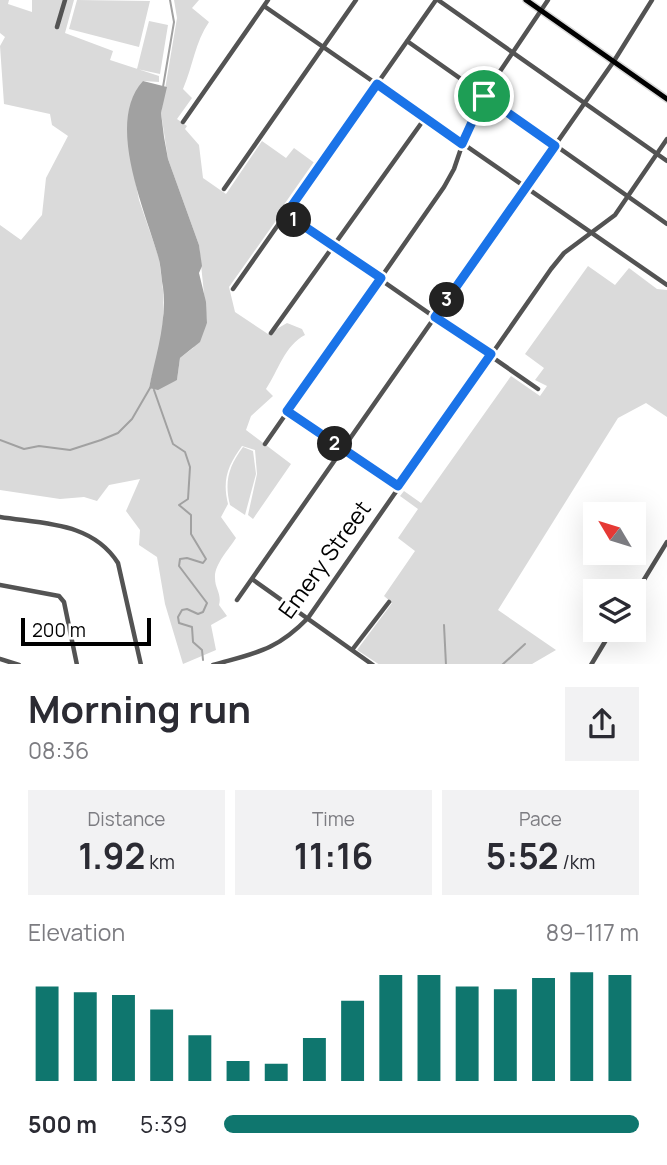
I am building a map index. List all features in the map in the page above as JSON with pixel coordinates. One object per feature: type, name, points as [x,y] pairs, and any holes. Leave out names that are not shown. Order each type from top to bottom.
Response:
[{"type":"main road","points":[[526,0],[667,99]]},
{"type":"street","points":[[57,27],[65,0]]},
{"type":"street","points":[[183,122],[268,0]]},
{"type":"street","points":[[224,189],[356,0]]},
{"type":"street","points":[[233,289],[437,0],[667,161]]},
{"type":"street","points":[[265,444],[444,187],[484,96],[548,0]]},
{"type":"street","points":[[237,600],[614,61],[652,0]]},
{"type":"street","points":[[264,6],[667,285]]},
{"type":"street","points":[[407,41],[667,223]]},
{"type":"street","points":[[271,333],[425,118]]},
{"type":"street","name":"Emery Street","points":[[213,664],[269,650],[308,618],[557,261],[615,215],[667,139]]},
{"type":"street","points":[[286,214],[538,388]]},
{"type":"street","points":[[287,411],[398,486]]},
{"type":"street","points":[[0,517],[79,530],[92,535],[111,552],[118,563],[141,664]]},
{"type":"street","points":[[644,579],[667,542]]},
{"type":"street","points":[[252,579],[373,664]]},
{"type":"street","points":[[0,585],[60,596],[64,602],[77,664]]},
{"type":"street","points":[[352,650],[388,602]]},
{"type":"street","points":[[591,664],[605,642]]},
{"type":"street","points":[[0,659],[19,664]]},
{"type":"shaded area","points":[[0,0],[9,0],[8,4],[32,12],[32,0],[74,0],[65,33],[113,51],[110,60],[159,76],[159,82],[143,81],[128,142],[139,200],[159,258],[163,290],[163,334],[149,387],[177,380],[180,358],[193,348],[207,323],[199,245],[168,159],[161,113],[177,18],[174,0],[199,0],[192,8],[209,22],[200,38],[183,89],[192,98],[177,119],[187,126],[185,129],[199,145],[203,178],[226,194],[262,141],[286,158],[294,148],[316,164],[229,287],[235,312],[268,334],[287,323],[302,329],[305,335],[292,345],[282,359],[266,389],[273,396],[251,416],[246,430],[291,464],[253,519],[248,515],[257,474],[255,450],[242,446],[233,460],[226,480],[228,504],[221,517],[236,538],[215,573],[219,605],[227,616],[211,625],[216,650],[183,664],[165,604],[157,557],[139,545],[140,530],[126,511],[140,479],[109,485],[97,501],[84,497],[60,499],[0,490],[0,225],[21,240],[42,215],[46,178],[68,136],[52,125],[50,114],[4,104],[0,46],[5,37],[0,33]]},
{"type":"shaded area","points":[[77,0],[150,1],[139,47],[69,29]]},
{"type":"shaded area","points":[[149,21],[168,25],[160,74],[137,69]]},
{"type":"shaded area","points":[[143,81],[167,87],[161,113],[164,137],[168,159],[199,245],[202,266],[199,273],[206,302],[207,323],[200,342],[180,358],[177,380],[158,390],[149,388],[162,326],[163,287],[159,260],[131,167],[128,142],[127,119],[132,98]]},
{"type":"shaded area","points":[[588,266],[615,285],[629,268],[657,289],[667,290],[667,417],[646,403],[618,418],[498,610],[556,650],[532,664],[378,664],[357,650],[392,603],[384,596],[415,551],[398,538],[418,509],[400,496],[404,491],[421,503],[511,376],[540,396],[547,386],[535,380],[544,368],[525,354]]},
{"type":"shaded area","points":[[243,447],[253,451],[256,474],[245,515],[230,505],[228,488],[231,467]]},
{"type":"waterway","points":[[163,87],[174,22],[170,0]]},
{"type":"waterway","points":[[0,440],[24,449],[39,446],[70,450],[101,440],[118,433],[132,419],[150,388]]},
{"type":"waterway","points":[[154,390],[173,444],[185,452],[190,467],[188,499],[179,505],[191,515],[191,534],[206,559],[203,563],[187,558],[180,559],[179,566],[207,603],[203,612],[198,614],[187,609],[182,610],[178,617],[179,623],[192,627],[193,642],[202,650],[203,660]]},
{"type":"waterway","points":[[444,625],[446,664]]},
{"type":"waterway","points":[[503,664],[525,644]]},
{"type":"route","points":[[377,84],[462,144],[474,110],[484,96],[555,146],[435,317],[491,354],[398,486],[287,411],[381,278],[286,214],[377,84]]}]
